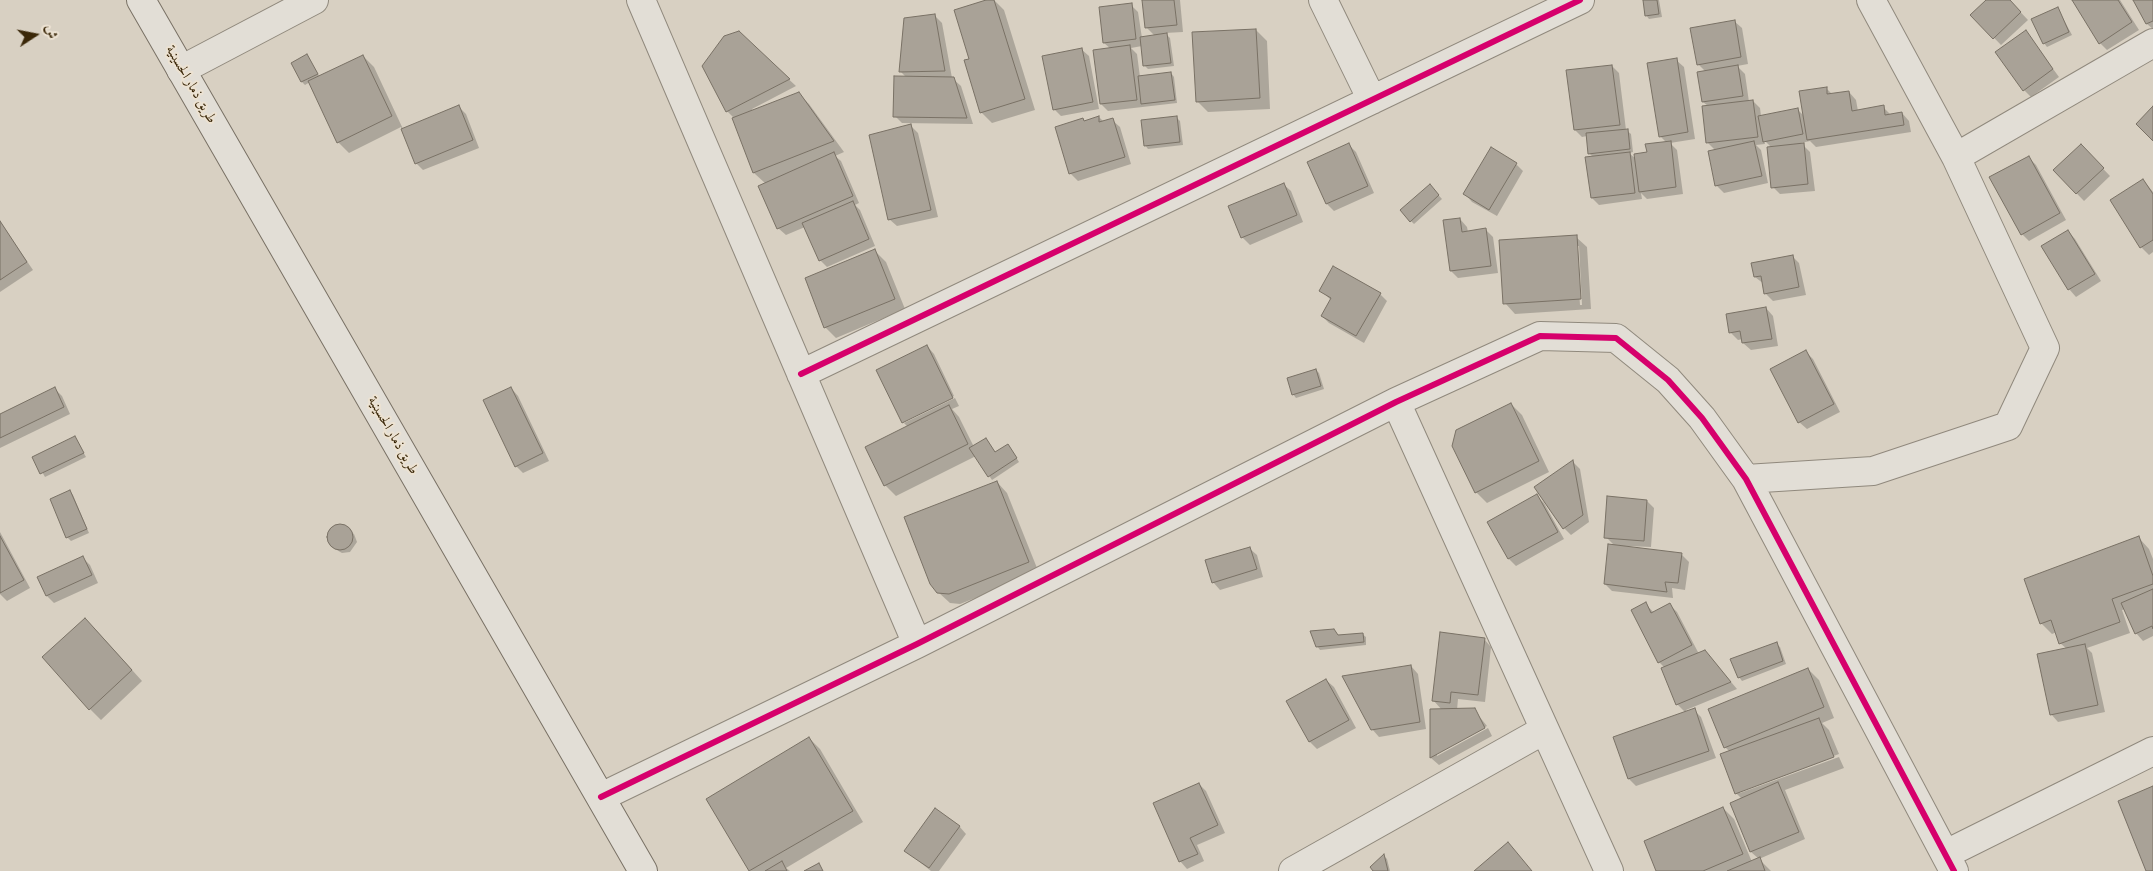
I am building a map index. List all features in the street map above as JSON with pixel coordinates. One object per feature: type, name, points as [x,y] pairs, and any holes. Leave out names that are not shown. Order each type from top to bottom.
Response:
[{"type":"street","name":"طريق ذمار الحسينية","points":[[141,0],[643,871]]},
{"type":"street","points":[[181,70],[314,0]]},
{"type":"street","points":[[641,0],[917,644]]},
{"type":"street","points":[[1323,0],[1372,100]]},
{"type":"street","points":[[801,374],[1580,0]]},
{"type":"street","points":[[1746,479],[1873,471],[2008,426],[2045,348],[1956,157],[1871,0]]},
{"type":"street","points":[[1956,157],[2153,43]]},
{"type":"street","points":[[601,797],[917,644],[1396,402],[1540,336],[1616,338],[1668,380],[1702,418],[1746,479],[1950,862],[2153,751]]},
{"type":"street","points":[[1396,402],[1609,871]]},
{"type":"street","points":[[1293,871],[1544,730]]},
{"type":"building","points":[[986,0],[994,0],[1025,99],[980,113],[964,60],[969,59],[954,10]]},
{"type":"building","points":[[1142,0],[1174,0],[1177,25],[1145,28]]},
{"type":"building","points":[[1643,0],[1657,0],[1659,14],[1645,16]]},
{"type":"building","points":[[1986,0],[2010,0],[2021,12],[1993,39],[1970,15]]},
{"type":"building","points":[[2072,0],[2118,0],[2132,22],[2099,44]]},
{"type":"building","points":[[2133,0],[2153,0],[2153,21],[2146,24]]},
{"type":"building","points":[[1132,3],[1136,39],[1103,43],[1099,7]]},
{"type":"building","points":[[2058,7],[2069,32],[2043,44],[2031,19]]},
{"type":"building","points":[[935,14],[945,71],[899,72],[904,18]]},
{"type":"building","points":[[1735,20],[1741,57],[1697,65],[1690,28]]},
{"type":"building","points":[[1256,29],[1260,98],[1196,102],[1192,32]]},
{"type":"building","points":[[2026,30],[2053,69],[2023,91],[1995,52]]},
{"type":"building","points":[[739,31],[790,79],[726,112],[702,66],[724,36]]},
{"type":"building","points":[[1167,33],[1171,63],[1143,66],[1140,37]]},
{"type":"building","points":[[1130,45],[1137,100],[1100,104],[1093,50]]},
{"type":"building","points":[[1082,48],[1093,102],[1053,110],[1042,56]]},
{"type":"building","points":[[307,54],[318,74],[301,82],[291,63]]},
{"type":"building","points":[[363,55],[392,116],[337,143],[308,81]]},
{"type":"building","points":[[1677,58],[1688,132],[1659,137],[1647,63]]},
{"type":"building","points":[[1612,65],[1620,125],[1574,130],[1566,70]]},
{"type":"building","points":[[1738,65],[1743,96],[1702,102],[1697,72]]},
{"type":"building","points":[[1171,72],[1175,100],[1141,104],[1138,76]]},
{"type":"building","points":[[894,76],[954,77],[967,118],[893,117]]},
{"type":"building","points":[[1827,87],[1827,94],[1849,91],[1852,111],[1884,105],[1885,115],[1902,112],[1904,125],[1807,140],[1799,91]]},
{"type":"building","points":[[799,92],[834,141],[753,173],[732,118]]},
{"type":"building","points":[[1753,100],[1758,137],[1706,143],[1702,106]]},
{"type":"building","points":[[459,105],[473,140],[415,164],[401,129]]},
{"type":"building","points":[[2153,106],[2153,141],[2136,124]]},
{"type":"building","points":[[1798,108],[1803,134],[1763,142],[1758,116]]},
{"type":"building","points":[[1099,116],[1099,122],[1113,118],[1125,157],[1069,174],[1055,127],[1083,118],[1084,121]]},
{"type":"building","points":[[1177,116],[1180,142],[1144,146],[1141,120]]},
{"type":"building","points":[[911,124],[931,210],[888,220],[869,135]]},
{"type":"building","points":[[1628,129],[1630,149],[1588,154],[1586,133]]},
{"type":"building","points":[[1671,141],[1676,187],[1639,192],[1634,154],[1647,152],[1645,144]]},
{"type":"building","points":[[1754,141],[1762,176],[1715,186],[1708,151]]},
{"type":"building","points":[[1349,143],[1368,186],[1326,204],[1307,162]]},
{"type":"building","points":[[1804,143],[1808,184],[1771,188],[1767,147]]},
{"type":"building","points":[[2081,144],[2104,168],[2076,194],[2053,170]]},
{"type":"building","points":[[1491,147],[1517,163],[1489,210],[1463,194]]},
{"type":"building","points":[[834,152],[853,196],[777,229],[758,186]]},
{"type":"building","points":[[1630,152],[1635,193],[1591,198],[1585,157]]},
{"type":"building","points":[[2029,156],[2060,213],[2021,235],[1989,177]]},
{"type":"building","points":[[2143,179],[2153,194],[2153,240],[2140,248],[2110,200]]},
{"type":"building","points":[[1284,183],[1297,215],[1241,238],[1228,206]]},
{"type":"building","points":[[1430,184],[1439,195],[1410,222],[1400,210]]},
{"type":"building","points":[[853,201],[869,239],[819,261],[802,223]]},
{"type":"building","points":[[1460,218],[1462,232],[1486,228],[1491,266],[1450,271],[1443,220]]},
{"type":"building","points":[[0,221],[27,262],[0,280]]},
{"type":"building","points":[[2068,230],[2095,274],[2068,290],[2041,246]]},
{"type":"building","points":[[1577,235],[1581,299],[1503,304],[1499,240]]},
{"type":"building","points":[[875,249],[895,299],[824,328],[805,278]]},
{"type":"building","points":[[1793,255],[1799,287],[1764,294],[1761,276],[1754,277],[1751,263]]},
{"type":"building","points":[[1333,266],[1381,293],[1356,336],[1321,316],[1331,298],[1319,291]]},
{"type":"building","points":[[1766,307],[1772,339],[1742,343],[1740,331],[1729,333],[1726,314]]},
{"type":"building","points":[[927,345],[953,398],[902,423],[876,370]]},
{"type":"building","points":[[1806,350],[1834,404],[1798,423],[1770,369]]},
{"type":"building","points":[[1316,369],[1321,386],[1292,395],[1287,378]]},
{"type":"building","points":[[55,387],[64,407],[0,438],[0,414]]},
{"type":"building","points":[[511,387],[543,453],[515,467],[483,400]]},
{"type":"building","points":[[1511,403],[1539,461],[1475,493],[1452,446],[1456,430]]},
{"type":"building","points":[[949,405],[968,444],[884,486],[865,447]]},
{"type":"building","points":[[75,436],[84,453],[40,474],[32,457]]},
{"type":"building","points":[[986,438],[995,452],[1008,444],[1017,458],[988,477],[969,448]]},
{"type":"building","points":[[1573,460],[1583,515],[1563,529],[1534,487]]},
{"type":"building","points":[[997,481],[1029,562],[949,594],[937,593],[930,584],[904,517]]},
{"type":"building","points":[[70,490],[87,529],[66,538],[50,499]]},
{"type":"building","points":[[1537,494],[1558,532],[1508,559],[1487,522]]},
{"type":"building","points":[[1607,496],[1647,500],[1644,541],[1604,538]]},
{"type":"building","points":[[340,524],[349,528],[353,537],[349,546],[340,550],[331,546],[327,537],[331,528]]},
{"type":"building","points":[[0,536],[24,580],[0,593]]},
{"type":"building","points":[[2139,536],[2153,576],[2153,584],[2112,599],[2120,622],[2059,644],[2051,620],[2040,624],[2024,579]]},
{"type":"building","points":[[1608,544],[1682,553],[1678,583],[1665,582],[1667,592],[1604,584]]},
{"type":"building","points":[[1250,547],[1257,569],[1212,583],[1205,560]]},
{"type":"building","points":[[83,556],[92,575],[46,596],[37,577]]},
{"type":"building","points":[[2153,589],[2153,629],[2152,626],[2135,634],[2121,603]]},
{"type":"building","points":[[1646,602],[1651,613],[1670,603],[1692,645],[1658,663],[1631,610]]},
{"type":"building","points":[[85,618],[132,670],[89,710],[42,657]]},
{"type":"building","points":[[1334,629],[1338,635],[1363,633],[1364,642],[1316,647],[1310,631]]},
{"type":"building","points":[[1440,632],[1485,638],[1478,695],[1451,692],[1450,703],[1432,701]]},
{"type":"building","points":[[1777,642],[1783,661],[1738,678],[1730,659]]},
{"type":"building","points":[[2085,644],[2098,705],[2050,715],[2037,654]]},
{"type":"building","points":[[1705,650],[1731,682],[1676,705],[1661,668]]},
{"type":"building","points":[[1411,665],[1420,722],[1371,730],[1342,676]]},
{"type":"building","points":[[1808,668],[1824,707],[1724,748],[1708,709]]},
{"type":"building","points":[[1326,679],[1349,720],[1309,742],[1286,701]]},
{"type":"building","points":[[1475,708],[1485,728],[1430,758],[1430,709]]},
{"type":"building","points":[[1695,708],[1709,751],[1628,779],[1613,737]]},
{"type":"building","points":[[1819,718],[1834,757],[1735,794],[1720,754]]},
{"type":"building","points":[[809,737],[853,811],[749,871],[706,799]]},
{"type":"building","points":[[1778,782],[1799,832],[1750,852],[1730,803]]},
{"type":"building","points":[[1199,783],[1218,825],[1190,838],[1198,854],[1179,862],[1153,803]]},
{"type":"building","points":[[2153,786],[2153,871],[2146,871],[2118,801]]},
{"type":"building","points":[[1723,807],[1743,854],[1703,871],[1656,871],[1644,841]]},
{"type":"building","points":[[935,808],[960,826],[929,868],[904,851]]},
{"type":"building","points":[[1508,842],[1532,871],[1474,871]]},
{"type":"building","points":[[1384,854],[1388,871],[1373,871],[1370,867]]},
{"type":"building","points":[[1760,857],[1765,871],[1727,871]]},
{"type":"building","points":[[782,861],[787,871],[765,871]]},
{"type":"building","points":[[819,863],[823,871],[804,871]]},
{"type":"cycle path","points":[[801,374],[1580,0]]},
{"type":"cycle path","points":[[601,797],[917,644],[1396,402],[1540,336],[1616,338],[1668,380],[1702,418],[1746,479],[1954,871]]}]
